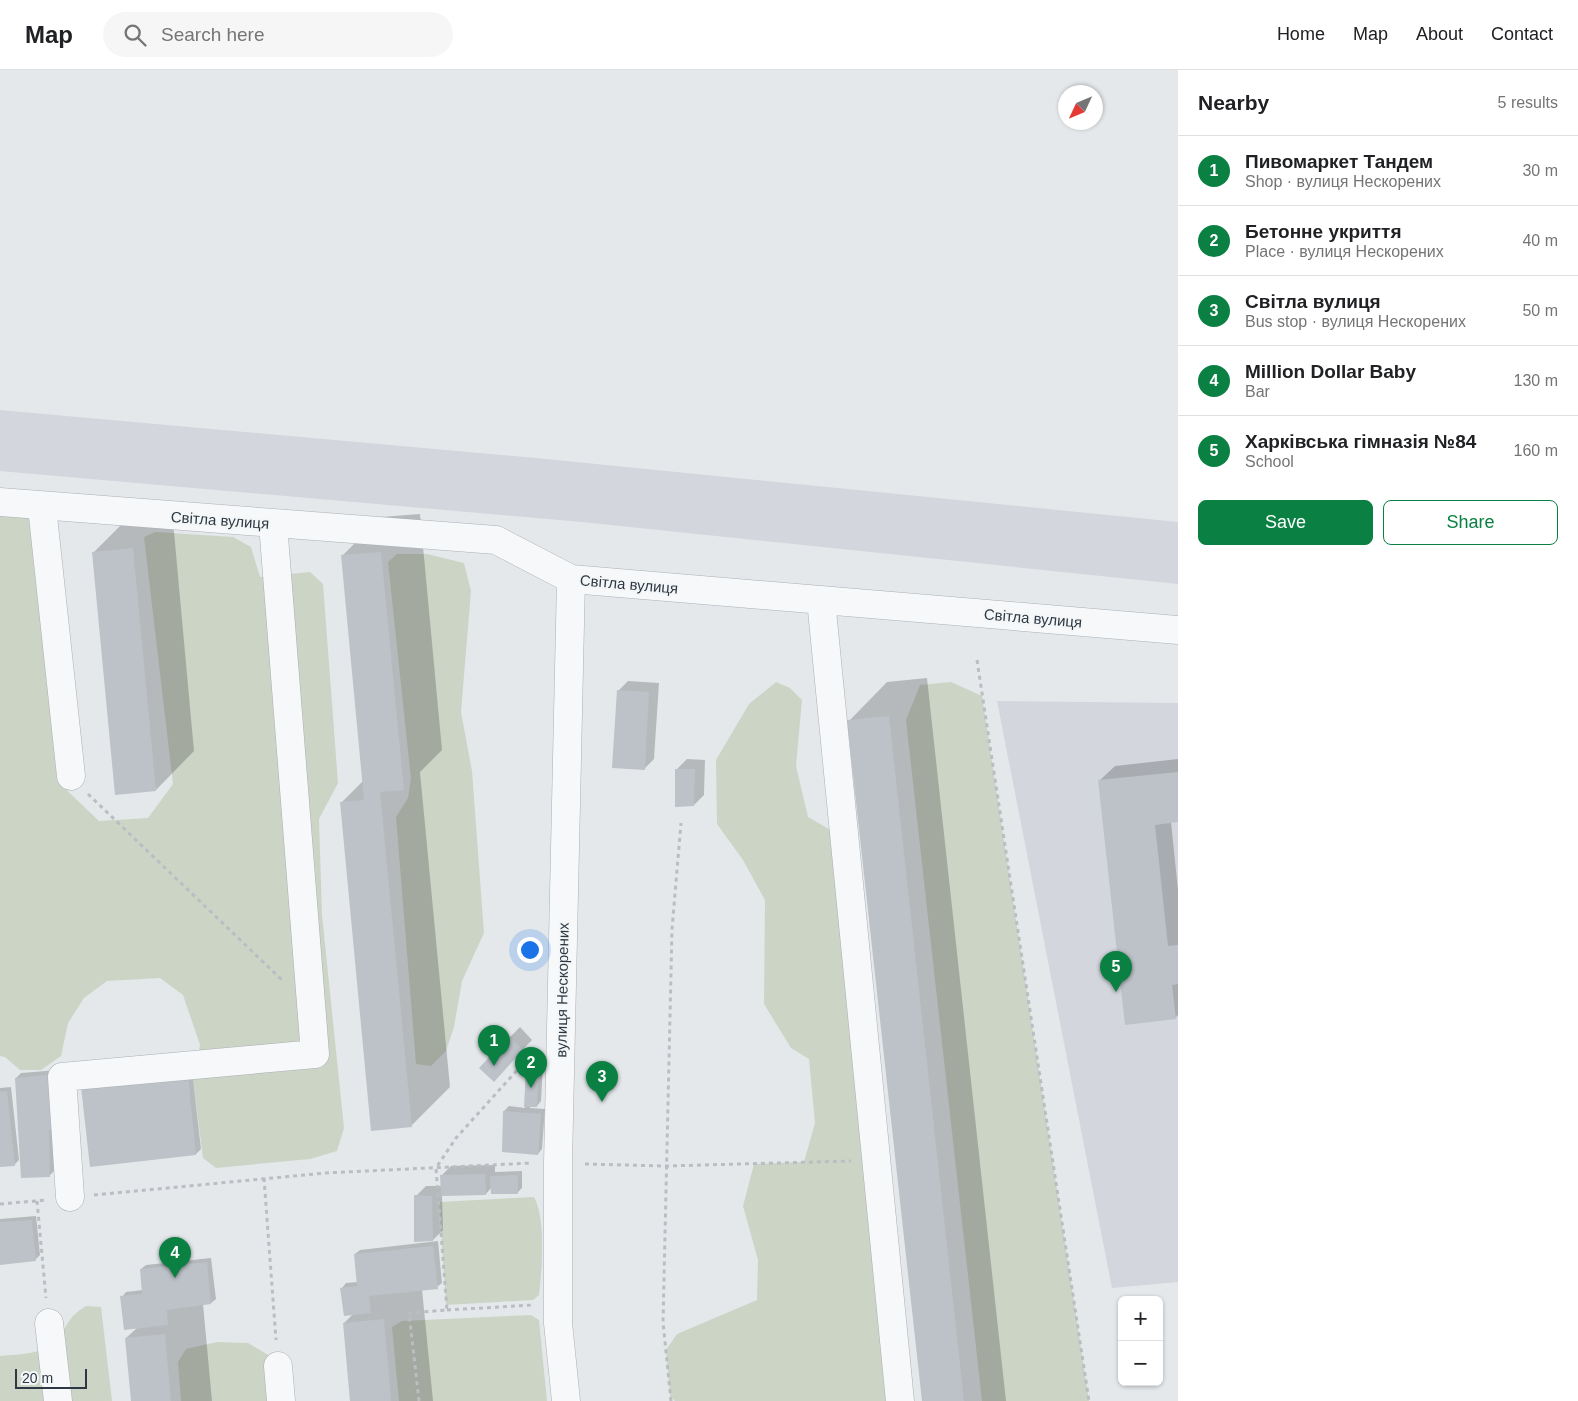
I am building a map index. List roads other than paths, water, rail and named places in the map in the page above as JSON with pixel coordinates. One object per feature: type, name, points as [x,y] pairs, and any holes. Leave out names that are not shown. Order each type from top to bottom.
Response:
[{"type":"street","name":"Світла вулиця","points":[[0,502],[42,507],[496,540],[571,579],[1178,630]]},
{"type":"street","points":[[42,507],[71,776]]},
{"type":"street","points":[[70,1197],[62,1077],[315,1054],[273,524]]},
{"type":"street","name":"вулиця Нескорених","points":[[566,1401],[558,1323],[558,1163],[571,579]]},
{"type":"street","points":[[821,600],[900,1401]]},
{"type":"street","points":[[49,1323],[58,1401]]},
{"type":"street","points":[[278,1366],[282,1401]]},
{"type":"place","name":"Харківська гімназія №84","points":[[1116,992]]},
{"type":"place","name":"Пивомаркет Тандем","points":[[494,1066]]},
{"type":"place","name":"Бетонне укриття","points":[[531,1088]]},
{"type":"place","name":"Світла вулиця","points":[[602,1102]]},
{"type":"place","name":"Million Dollar Baby","points":[[175,1278]]}]
